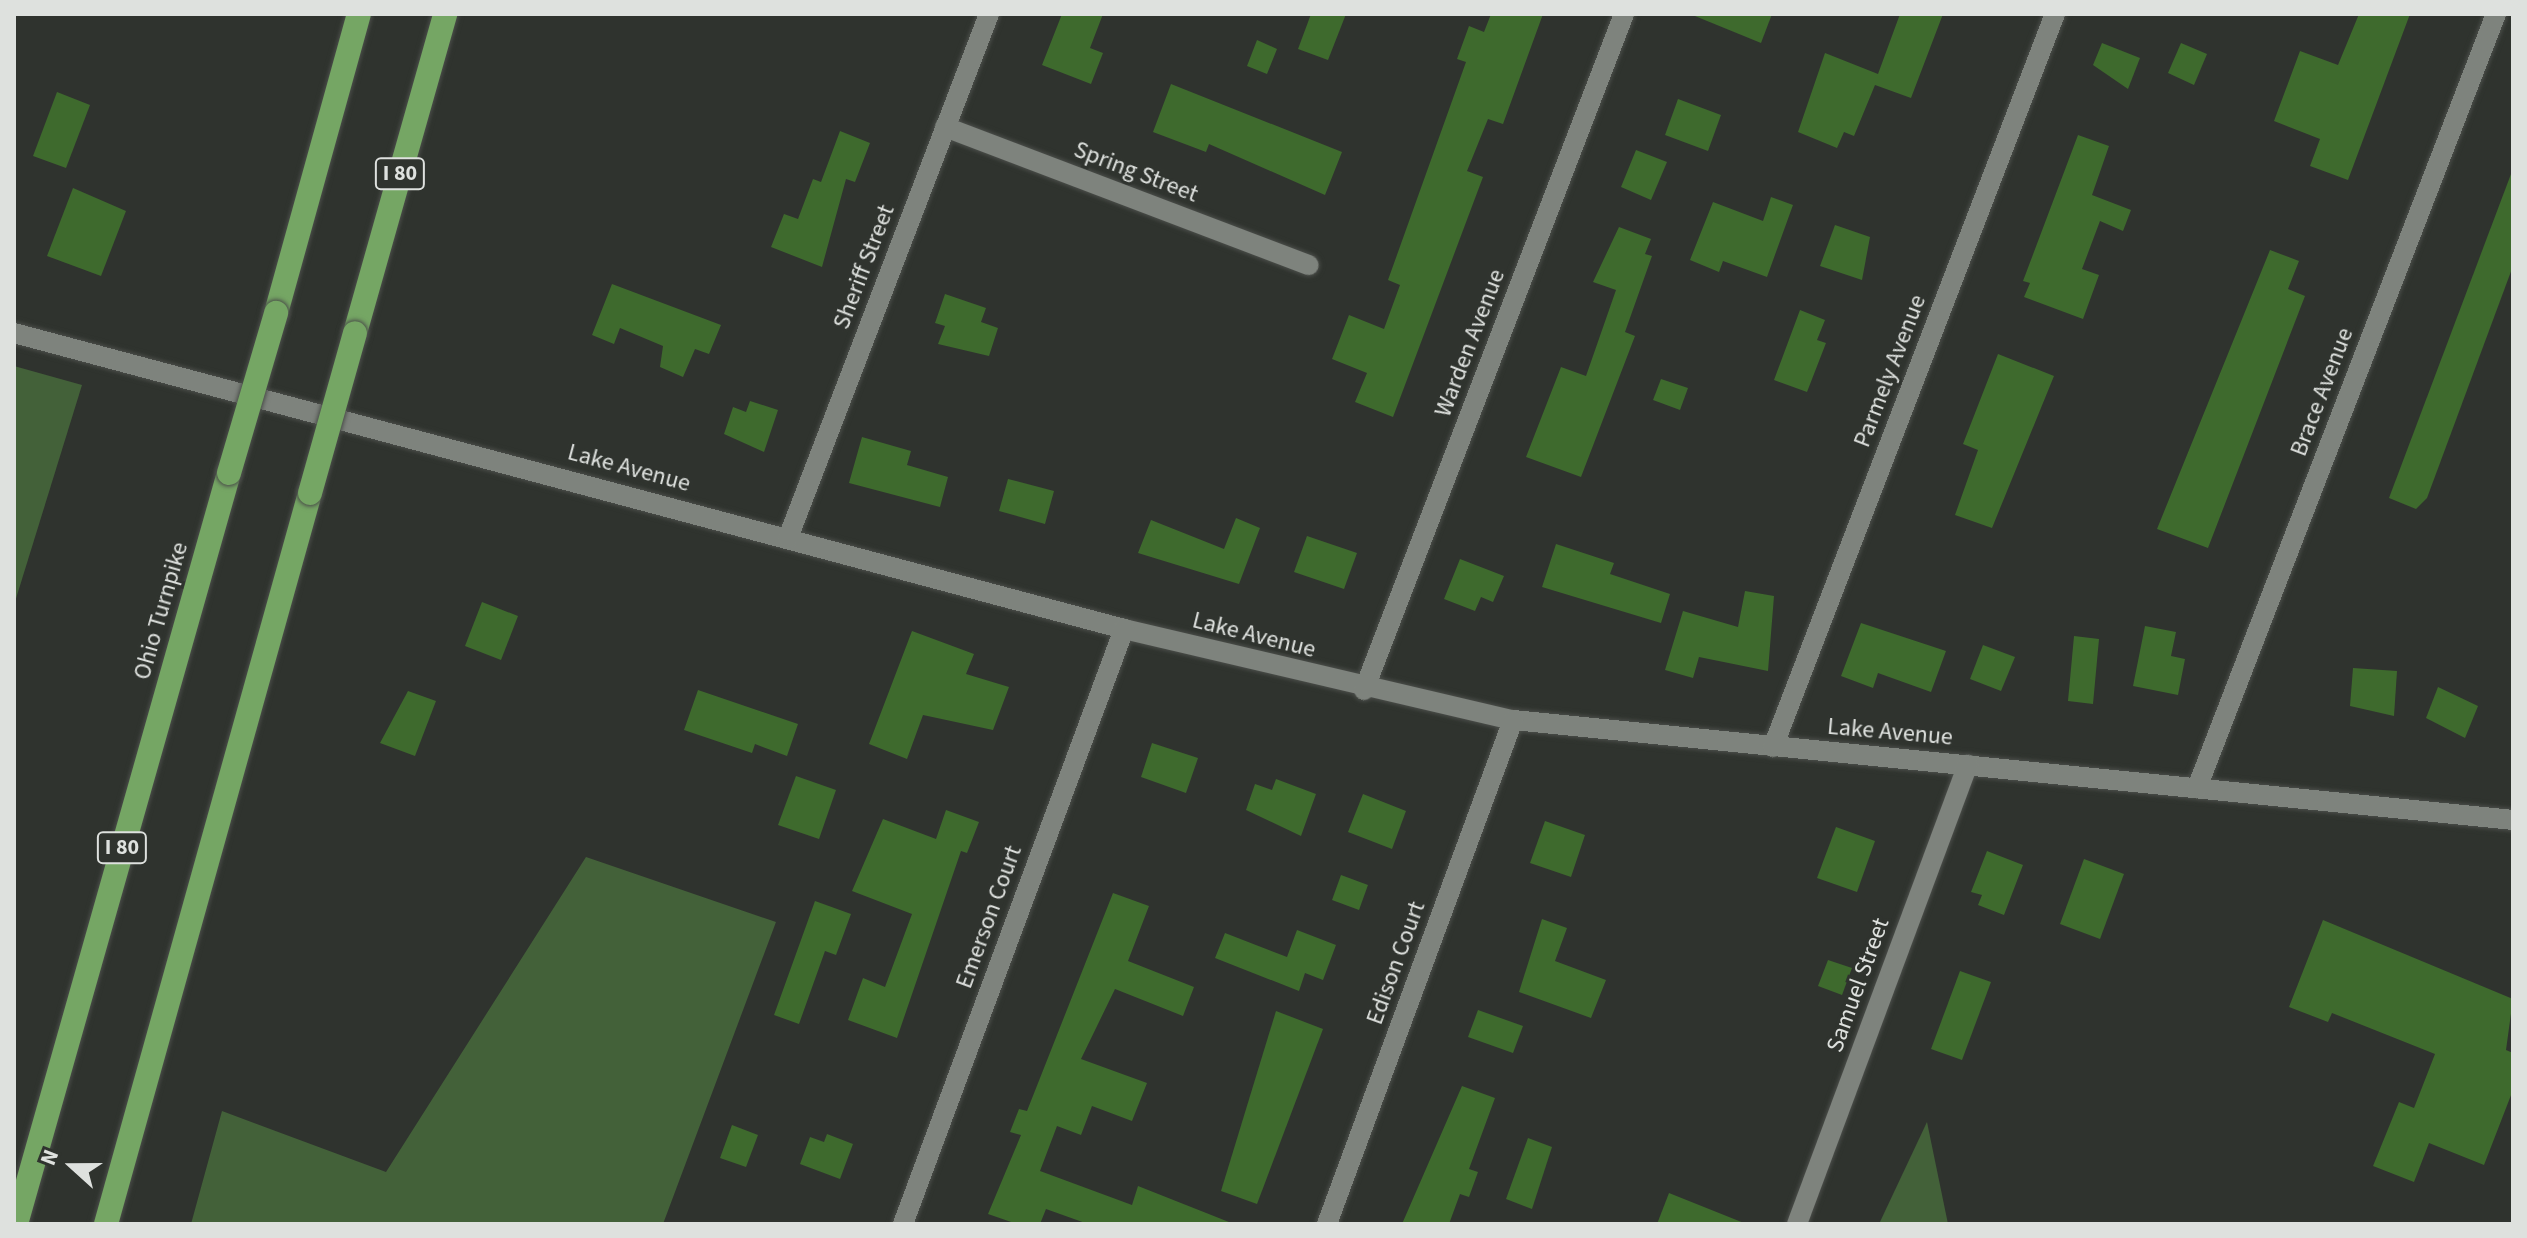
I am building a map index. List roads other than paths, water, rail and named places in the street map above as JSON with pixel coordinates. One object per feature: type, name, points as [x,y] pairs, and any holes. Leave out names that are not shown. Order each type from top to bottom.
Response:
[{"type":"highway","name":"Ohio Turnpike","points":[[16,1224],[359,14]]},
{"type":"highway","name":"I 80","points":[[106,1224],[445,14]]},
{"type":"street","name":"Sheriff Street","points":[[788,538],[989,14]]},
{"type":"street","name":"Warden Avenue","points":[[1364,690],[1624,14]]},
{"type":"street","name":"Parmely Avenue","points":[[1773,747],[2055,14]]},
{"type":"street","name":"Brace Avenue","points":[[2197,788],[2496,14]]},
{"type":"street","name":"Spring Street","points":[[945,127],[1309,265]]},
{"type":"street","name":"Lake Avenue","points":[[14,333],[1124,629],[1364,690],[1513,720],[2513,820]]},
{"type":"street","name":"Emerson Court","points":[[903,1224],[1124,629]]},
{"type":"street","name":"Edison Court","points":[[1327,1224],[1513,720]]},
{"type":"street","name":"Samuel Street","points":[[1797,1224],[1968,765]]}]
